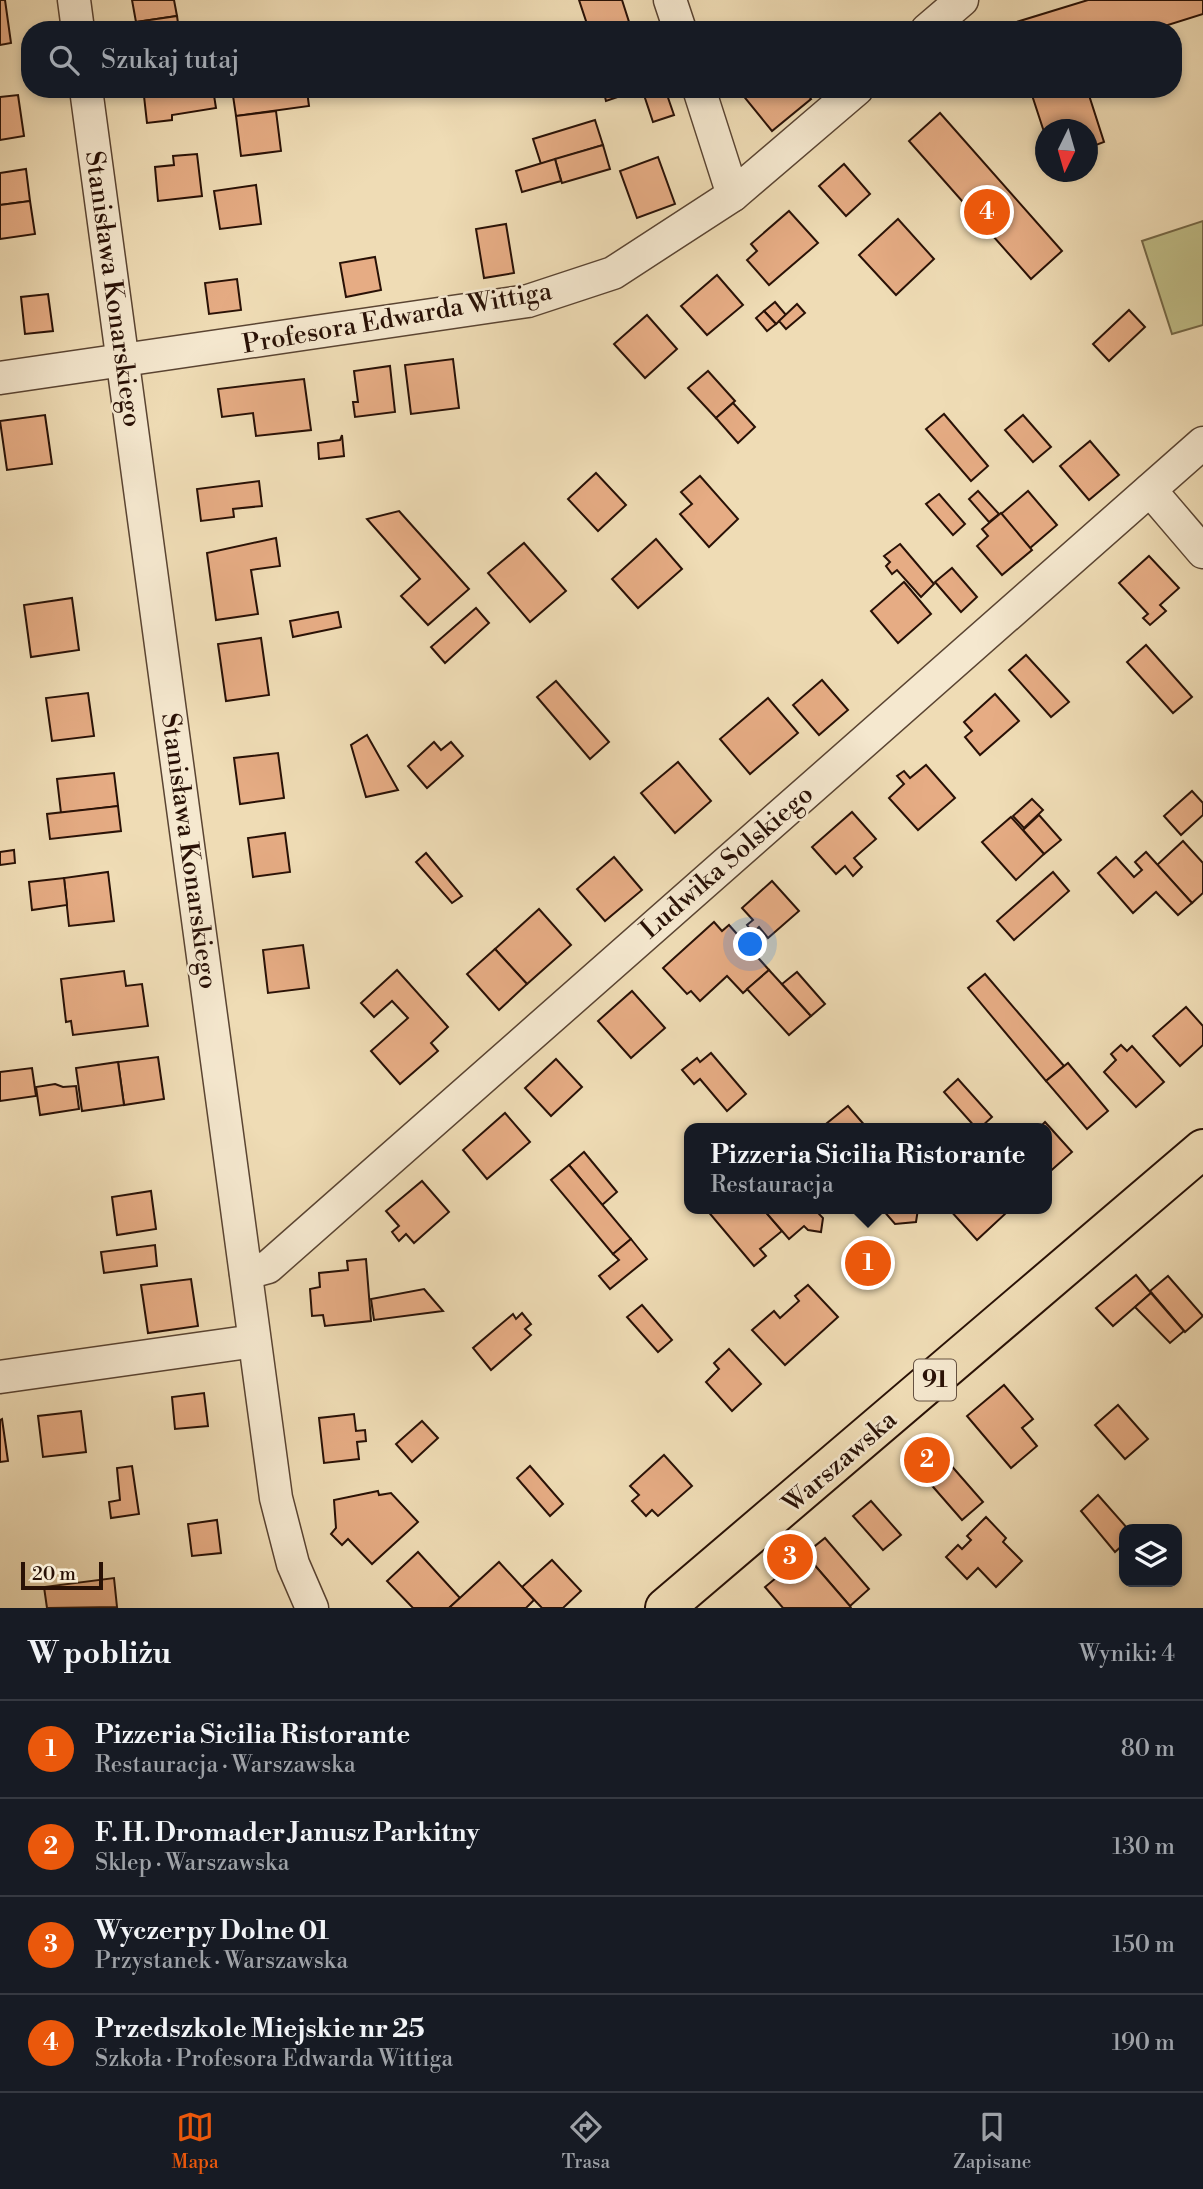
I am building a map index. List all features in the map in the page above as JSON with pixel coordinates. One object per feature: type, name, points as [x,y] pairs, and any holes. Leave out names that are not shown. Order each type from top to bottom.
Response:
[{"type":"main road","name":"Warszawska","points":[[665,1608],[1203,1149]]},
{"type":"street","points":[[74,0],[77,21]]},
{"type":"street","points":[[670,0],[677,21]]},
{"type":"street","points":[[938,21],[962,0]]},
{"type":"street","name":"Stanisława Konarskiego","points":[[87,98],[276,1498],[293,1564],[313,1608]]},
{"type":"street","points":[[702,98],[733,195]]},
{"type":"street","name":"Profesora Edwarda Wittiga","points":[[0,378],[528,301],[613,273],[733,195],[846,98]]},
{"type":"street","name":"Ludwika Solskiego","points":[[246,1273],[268,1267],[1203,443]]},
{"type":"street","points":[[1150,490],[1203,552]]},
{"type":"street","points":[[0,1377],[254,1340]]},
{"type":"shaded area","points":[[1203,221],[1203,325],[1172,334],[1142,241]]},
{"type":"building","points":[[0,0],[5,0],[11,43],[0,45]]},
{"type":"building","points":[[132,0],[174,0],[177,16],[136,21]]},
{"type":"building","points":[[579,0],[622,0],[629,21],[586,21]]},
{"type":"building","points":[[1088,0],[1203,0],[1203,14],[1181,21],[1020,21]]},
{"type":"building","points":[[177,16],[178,21],[143,21]]},
{"type":"building","points":[[18,95],[24,136],[0,140],[0,97]]},
{"type":"building","points":[[144,98],[214,98],[216,108],[172,115],[172,120],[147,123]]},
{"type":"building","points":[[233,98],[308,98],[309,106],[236,116]]},
{"type":"building","points":[[645,98],[668,98],[674,115],[653,122]]},
{"type":"building","points":[[745,98],[810,98],[811,99],[772,131]]},
{"type":"building","points":[[1033,98],[1090,98],[1097,119],[1040,119]]},
{"type":"building","points":[[276,111],[281,151],[241,156],[236,116]]},
{"type":"building","points":[[940,113],[1062,251],[1031,279],[909,141]]},
{"type":"building","points":[[595,120],[603,145],[541,164],[533,139]]},
{"type":"building","points":[[1098,123],[1104,142],[1098,144]]},
{"type":"building","points":[[603,145],[610,169],[562,183],[555,159]]},
{"type":"building","points":[[197,154],[202,196],[158,201],[155,167],[174,165],[173,156]]},
{"type":"building","points":[[658,157],[675,204],[637,218],[620,171]]},
{"type":"building","points":[[555,159],[561,181],[522,192],[516,171]]},
{"type":"building","points":[[844,164],[870,194],[846,216],[819,186]]},
{"type":"building","points":[[26,169],[30,201],[0,205],[0,173]]},
{"type":"building","points":[[256,185],[261,224],[220,229],[214,191]]},
{"type":"building","points":[[30,201],[35,234],[0,239],[0,205]]},
{"type":"building","points":[[789,211],[818,243],[769,285],[747,260],[757,251],[751,244]]},
{"type":"building","points":[[898,219],[934,259],[896,295],[859,255]]},
{"type":"building","points":[[506,224],[514,273],[484,278],[476,229]]},
{"type":"building","points":[[375,257],[381,290],[346,297],[340,263]]},
{"type":"building","points":[[717,275],[743,305],[707,335],[681,306]]},
{"type":"building","points":[[237,279],[241,310],[209,314],[205,283]]},
{"type":"building","points":[[48,294],[53,331],[25,334],[21,297]]},
{"type":"building","points":[[775,302],[786,315],[776,324],[764,311]]},
{"type":"building","points":[[797,304],[805,313],[786,329],[779,321]]},
{"type":"building","points":[[1129,310],[1145,327],[1109,361],[1093,344]]},
{"type":"building","points":[[764,311],[776,324],[767,331],[756,318]]},
{"type":"building","points":[[647,315],[677,349],[645,378],[614,344]]},
{"type":"building","points":[[453,359],[459,408],[411,414],[405,365]]},
{"type":"building","points":[[390,366],[395,412],[355,417],[353,402],[358,402],[354,371]]},
{"type":"building","points":[[708,371],[735,401],[716,418],[688,388]]},
{"type":"building","points":[[304,379],[311,430],[256,436],[253,413],[222,417],[218,389]]},
{"type":"building","points":[[733,403],[755,427],[738,443],[716,418]]},
{"type":"building","points":[[944,414],[988,466],[971,481],[926,429]]},
{"type":"building","points":[[45,415],[52,464],[7,470],[0,421]]},
{"type":"building","points":[[1023,415],[1051,447],[1033,462],[1005,430]]},
{"type":"building","points":[[342,435],[344,456],[319,459],[318,443],[340,440]]},
{"type":"building","points":[[1090,441],[1119,475],[1089,500],[1060,466]]},
{"type":"building","points":[[596,473],[626,505],[598,531],[568,499]]},
{"type":"building","points":[[700,476],[738,519],[709,547],[680,514],[692,504],[681,492]]},
{"type":"building","points":[[259,481],[262,506],[233,509],[234,517],[201,521],[197,489]]},
{"type":"building","points":[[978,491],[999,514],[989,522],[969,499]]},
{"type":"building","points":[[1028,491],[1057,525],[1030,548],[1001,514]]},
{"type":"building","points":[[939,494],[965,524],[953,535],[926,504]]},
{"type":"building","points":[[399,511],[469,589],[428,625],[401,596],[420,579],[367,519]]},
{"type":"building","points":[[1001,513],[1032,550],[1002,575],[977,546],[988,536],[982,529]]},
{"type":"building","points":[[276,538],[280,566],[251,570],[258,614],[216,620],[207,553]]},
{"type":"building","points":[[656,539],[682,569],[638,608],[612,579]]},
{"type":"building","points":[[524,543],[566,591],[530,622],[488,573]]},
{"type":"building","points":[[900,544],[934,584],[921,597],[897,570],[892,574],[886,566],[890,562],[884,556]]},
{"type":"building","points":[[1149,556],[1179,588],[1160,605],[1166,611],[1150,625],[1143,618],[1148,614],[1119,583]]},
{"type":"building","points":[[952,568],[977,597],[961,612],[935,582]]},
{"type":"building","points":[[904,582],[931,614],[898,643],[871,611]]},
{"type":"building","points":[[72,598],[79,650],[31,657],[24,605]]},
{"type":"building","points":[[476,608],[489,623],[445,663],[431,647]]},
{"type":"building","points":[[338,612],[341,627],[293,637],[290,621]]},
{"type":"building","points":[[261,638],[269,695],[226,701],[218,644]]},
{"type":"building","points":[[1146,645],[1192,697],[1173,713],[1127,662]]},
{"type":"building","points":[[1026,655],[1069,702],[1051,717],[1009,670]]},
{"type":"building","points":[[822,680],[848,710],[819,735],[793,705]]},
{"type":"building","points":[[556,681],[609,742],[590,759],[537,697]]},
{"type":"building","points":[[88,693],[94,736],[52,741],[46,698]]},
{"type":"building","points":[[995,694],[1019,721],[980,755],[965,737],[972,731],[964,722]]},
{"type":"building","points":[[768,698],[798,733],[750,774],[720,739]]},
{"type":"building","points":[[367,735],[398,790],[366,797],[351,745]]},
{"type":"building","points":[[434,742],[441,750],[451,742],[463,756],[427,788],[408,766]]},
{"type":"building","points":[[278,753],[284,798],[240,804],[234,758]]},
{"type":"building","points":[[678,762],[711,801],[675,833],[641,793]]},
{"type":"building","points":[[926,765],[955,798],[918,830],[889,798],[904,784],[897,776],[904,771],[910,778]]},
{"type":"building","points":[[114,773],[118,806],[61,813],[57,779]]},
{"type":"building","points":[[1192,791],[1203,803],[1203,815],[1181,835],[1164,816]]},
{"type":"building","points":[[1032,799],[1043,810],[1024,828],[1013,816]]},
{"type":"building","points":[[118,806],[121,831],[50,839],[47,814]]},
{"type":"building","points":[[852,812],[876,839],[854,858],[862,867],[853,876],[845,866],[836,874],[812,847]]},
{"type":"building","points":[[1039,815],[1061,840],[1044,854],[1023,830]]},
{"type":"building","points":[[1011,817],[1044,854],[1016,880],[982,842]]},
{"type":"building","points":[[285,833],[290,872],[253,877],[248,838]]},
{"type":"building","points":[[1183,841],[1203,863],[1203,893],[1192,903],[1157,865]]},
{"type":"building","points":[[14,850],[15,863],[0,865],[0,852]]},
{"type":"building","points":[[1146,852],[1192,903],[1178,915],[1156,892],[1133,913],[1098,873],[1116,857],[1134,877],[1142,870],[1135,862]]},
{"type":"building","points":[[426,853],[462,896],[452,903],[416,862]]},
{"type":"building","points":[[614,857],[642,890],[605,921],[577,889]]},
{"type":"building","points":[[108,872],[114,921],[69,926],[64,878]]},
{"type":"building","points":[[1053,872],[1069,891],[1014,940],[997,921]]},
{"type":"building","points":[[64,878],[67,905],[32,910],[29,882]]},
{"type":"building","points":[[772,881],[799,911],[768,938],[759,927],[753,933],[747,925],[753,920],[742,908]]},
{"type":"building","points":[[539,909],[571,945],[527,984],[495,949]]},
{"type":"building","points":[[714,922],[722,931],[729,925],[769,970],[743,993],[727,976],[700,1001],[691,991],[687,994],[663,968]]},
{"type":"building","points":[[303,945],[309,988],[268,993],[263,950]]},
{"type":"building","points":[[495,949],[527,984],[499,1010],[467,974]]},
{"type":"building","points":[[397,970],[448,1027],[431,1043],[438,1051],[400,1084],[371,1051],[408,1018],[392,1001],[374,1017],[361,1003]]},
{"type":"building","points":[[769,970],[811,1016],[789,1035],[747,989]]},
{"type":"building","points":[[124,971],[126,986],[142,984],[148,1026],[73,1035],[71,1021],[66,1022],[61,979]]},
{"type":"building","points":[[797,972],[825,1004],[811,1016],[782,984]]},
{"type":"building","points":[[985,974],[1064,1066],[1046,1081],[968,988]]},
{"type":"building","points":[[632,991],[665,1028],[631,1058],[598,1021]]},
{"type":"building","points":[[1186,1007],[1203,1026],[1203,1045],[1180,1066],[1153,1036]]},
{"type":"building","points":[[1121,1045],[1127,1051],[1132,1046],[1164,1082],[1136,1107],[1104,1072],[1116,1060],[1111,1054]]},
{"type":"building","points":[[711,1053],[746,1094],[727,1111],[700,1079],[694,1084],[682,1070],[697,1058],[700,1062]]},
{"type":"building","points":[[158,1057],[164,1099],[124,1105],[118,1062]]},
{"type":"building","points":[[556,1059],[582,1087],[551,1116],[525,1088]]},
{"type":"building","points":[[118,1062],[124,1105],[82,1111],[76,1068]]},
{"type":"building","points":[[1068,1063],[1108,1111],[1087,1129],[1046,1081]]},
{"type":"building","points":[[32,1068],[36,1096],[0,1101],[0,1072]]},
{"type":"building","points":[[958,1079],[992,1117],[985,1123],[972,1123],[944,1092]]},
{"type":"building","points":[[55,1084],[63,1087],[76,1086],[79,1109],[40,1115],[36,1087]]},
{"type":"building","points":[[848,1106],[863,1123],[827,1123]]},
{"type":"building","points":[[505,1113],[530,1142],[487,1179],[463,1150]]},
{"type":"building","points":[[1052,1130],[1072,1152],[1052,1170]]},
{"type":"building","points":[[584,1152],[617,1192],[602,1205],[569,1165]]},
{"type":"building","points":[[569,1165],[631,1239],[613,1254],[551,1180]]},
{"type":"building","points":[[422,1181],[449,1212],[414,1243],[406,1234],[399,1241],[392,1232],[399,1226],[386,1211]]},
{"type":"building","points":[[151,1191],[156,1229],[117,1235],[112,1197]]},
{"type":"building","points":[[710,1214],[767,1214],[782,1231],[760,1249],[766,1256],[754,1266]]},
{"type":"building","points":[[767,1214],[819,1214],[823,1218],[821,1232],[808,1230],[804,1226],[789,1239]]},
{"type":"building","points":[[886,1214],[917,1214],[916,1222],[895,1224]]},
{"type":"building","points":[[954,1214],[1005,1214],[977,1240]]},
{"type":"building","points":[[631,1239],[647,1259],[610,1289],[599,1276],[619,1260],[613,1254]]},
{"type":"building","points":[[155,1245],[157,1266],[104,1273],[101,1252]]},
{"type":"building","points":[[366,1259],[371,1321],[325,1326],[323,1315],[312,1316],[310,1289],[320,1287],[319,1273],[348,1270],[347,1261]]},
{"type":"building","points":[[1136,1275],[1151,1293],[1113,1326],[1096,1308]]},
{"type":"building","points":[[1168,1276],[1203,1316],[1185,1332],[1150,1291]]},
{"type":"building","points":[[191,1279],[198,1326],[148,1333],[141,1285]]},
{"type":"building","points":[[808,1285],[838,1317],[785,1365],[752,1330],[774,1311],[780,1318],[799,1301],[795,1296]]},
{"type":"building","points":[[424,1289],[443,1311],[374,1320],[371,1299]]},
{"type":"building","points":[[1151,1293],[1184,1331],[1170,1343],[1135,1307]]},
{"type":"building","points":[[642,1305],[672,1340],[658,1352],[627,1317]]},
{"type":"building","points":[[522,1313],[531,1324],[525,1329],[531,1335],[491,1370],[473,1348],[513,1314],[516,1319]]},
{"type":"building","points":[[729,1349],[761,1384],[732,1411],[706,1382],[719,1369],[714,1363]]},
{"type":"building","points":[[1004,1385],[1033,1419],[1022,1428],[1037,1446],[1011,1468],[967,1416]]},
{"type":"building","points":[[204,1393],[208,1426],[175,1429],[172,1397]]},
{"type":"building","points":[[1118,1405],[1148,1439],[1125,1459],[1095,1425]]},
{"type":"building","points":[[81,1411],[86,1452],[43,1457],[38,1416]]},
{"type":"building","points":[[354,1414],[356,1431],[365,1430],[366,1441],[357,1442],[359,1459],[324,1463],[319,1418]]},
{"type":"building","points":[[2,1419],[8,1461],[0,1462],[0,1420]]},
{"type":"building","points":[[422,1421],[438,1438],[412,1462],[396,1444]]},
{"type":"building","points":[[935,1447],[983,1502],[962,1520],[914,1465]]},
{"type":"building","points":[[664,1455],[692,1486],[658,1516],[652,1510],[646,1516],[632,1501],[639,1495],[630,1486]]},
{"type":"building","points":[[132,1466],[139,1514],[111,1518],[109,1502],[120,1500],[117,1468]]},
{"type":"building","points":[[530,1466],[563,1504],[550,1516],[517,1478]]},
{"type":"building","points":[[378,1491],[379,1495],[391,1493],[418,1522],[372,1564],[348,1539],[342,1545],[331,1534],[336,1528],[334,1500]]},
{"type":"building","points":[[1098,1495],[1124,1524],[1119,1524],[1119,1548],[1115,1552],[1081,1511]]},
{"type":"building","points":[[871,1501],[901,1535],[883,1550],[853,1516]]},
{"type":"building","points":[[986,1517],[1006,1538],[1003,1542],[1022,1561],[996,1587],[978,1568],[967,1579],[946,1557],[958,1545],[962,1549],[971,1540],[967,1536]]},
{"type":"building","points":[[217,1520],[221,1553],[192,1556],[188,1524]]},
{"type":"building","points":[[825,1538],[869,1589],[850,1606],[805,1554]]},
{"type":"building","points":[[418,1552],[460,1598],[449,1608],[413,1608],[387,1581]]},
{"type":"building","points":[[805,1554],[851,1608],[783,1608],[765,1587]]},
{"type":"building","points":[[552,1560],[581,1591],[563,1608],[542,1608],[522,1587]]},
{"type":"building","points":[[499,1562],[534,1600],[526,1608],[449,1608]]},
{"type":"building","points":[[114,1578],[117,1607],[47,1608],[44,1587]]},
{"type":"place","name":"Przedszkole Miejskie nr 25","points":[[987,212]]},
{"type":"place","name":"Pizzeria Sicilia Ristorante","points":[[868,1263]]},
{"type":"place","name":"F. H. Dromader Janusz Parkitny","points":[[927,1460]]},
{"type":"place","name":"Wyczerpy Dolne 01","points":[[790,1557]]}]
